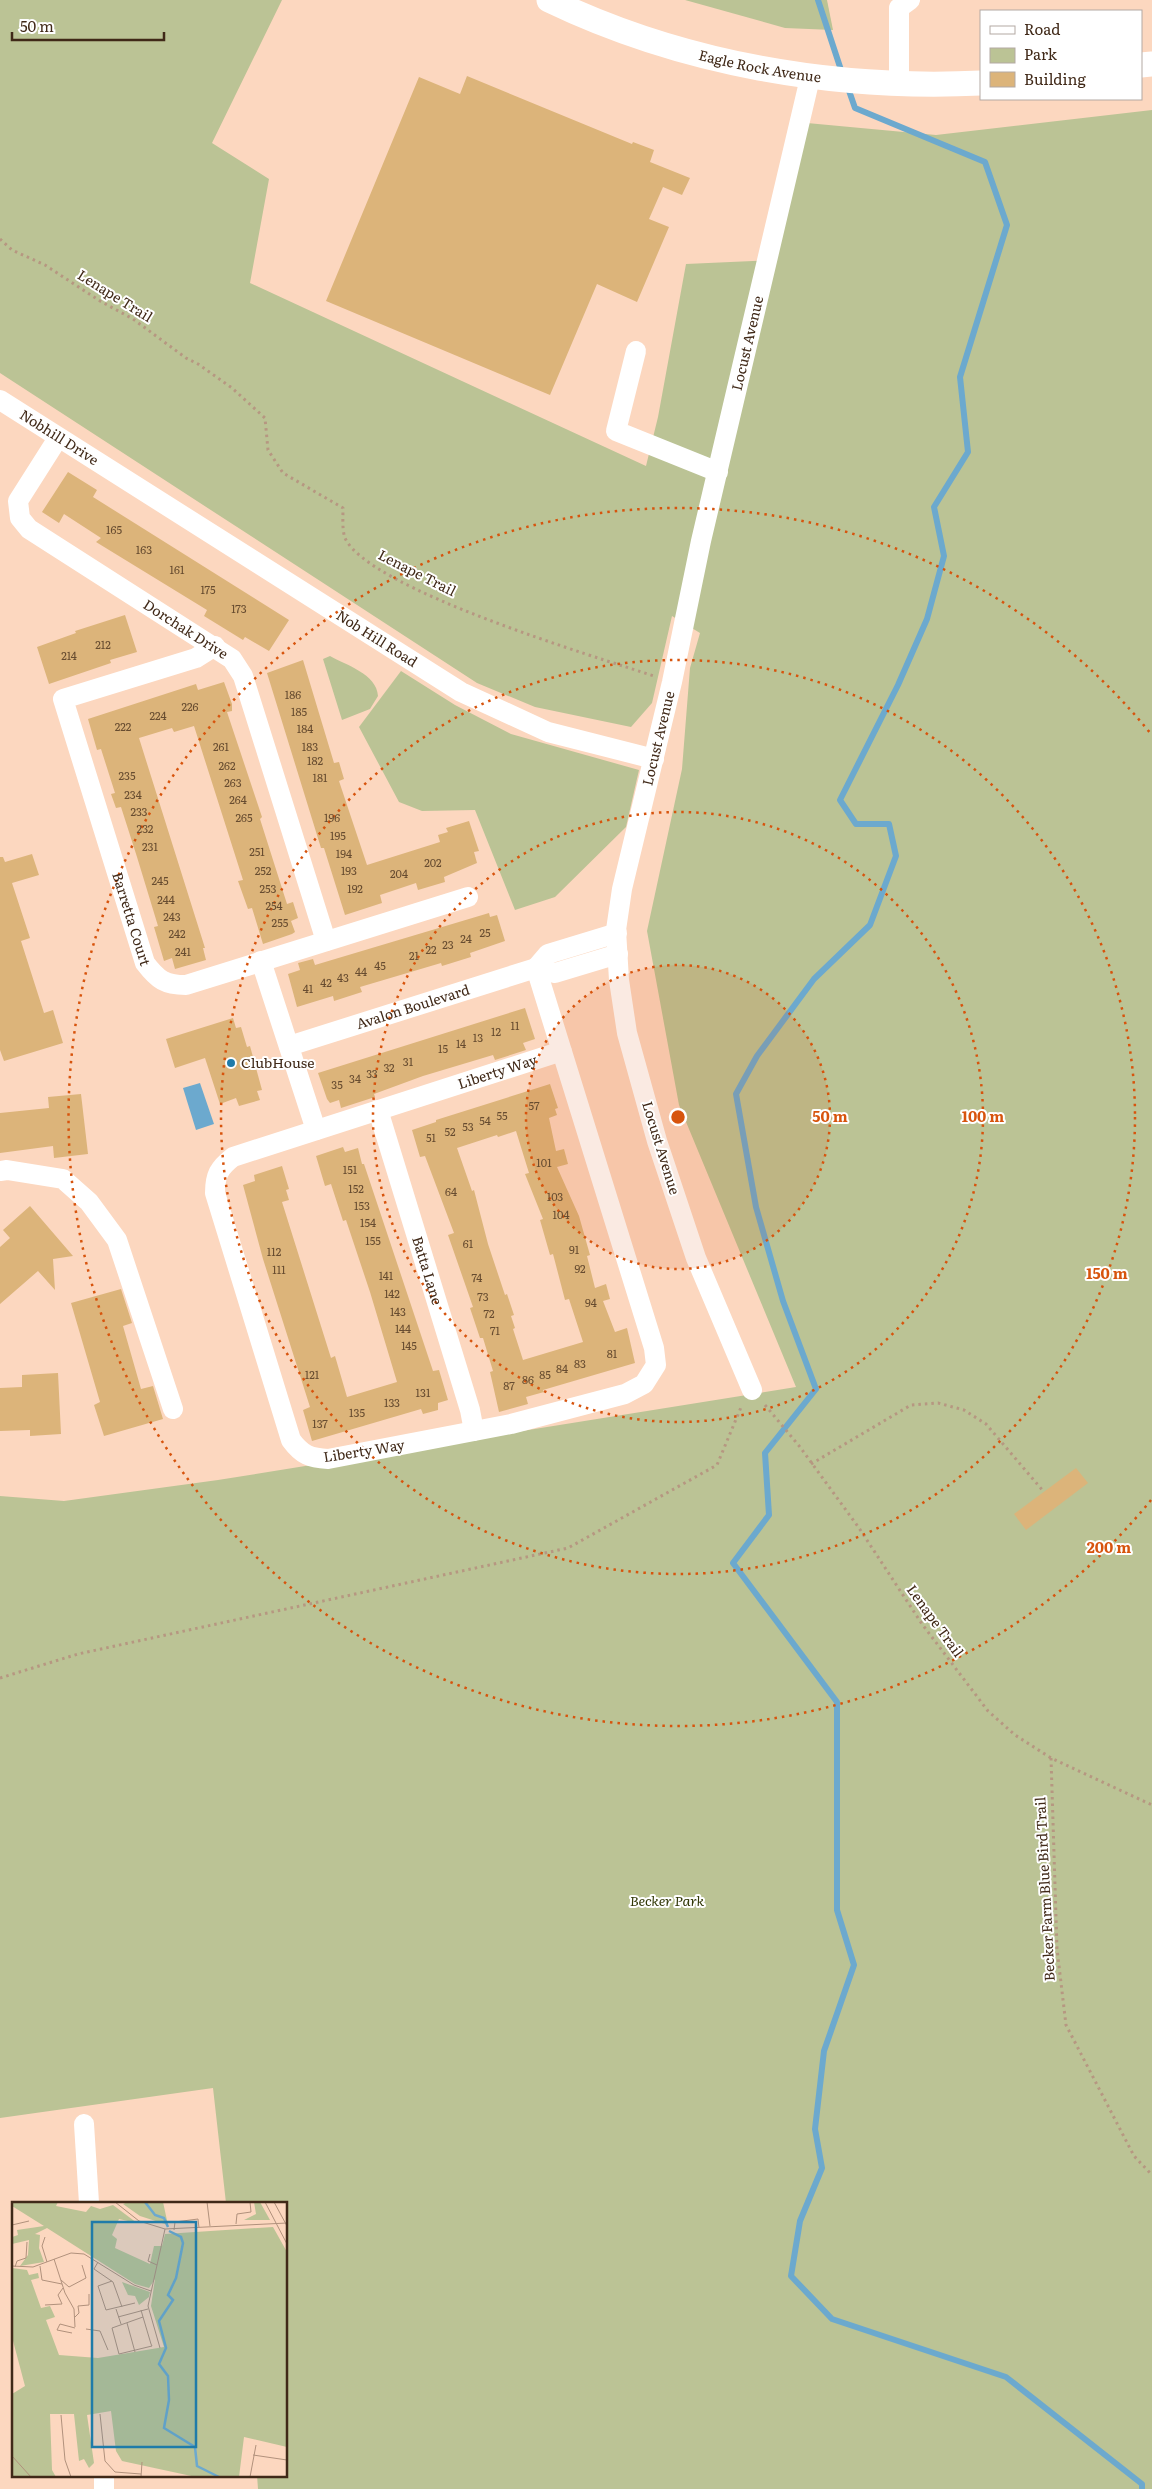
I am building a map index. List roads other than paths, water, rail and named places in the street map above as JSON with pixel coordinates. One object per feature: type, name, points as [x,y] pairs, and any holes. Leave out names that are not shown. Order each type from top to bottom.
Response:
[{"type":"main road","name":"Eagle Rock Avenue","points":[[549,0],[620,30],[672,47],[821,79],[899,83],[980,83]]},
{"type":"street","points":[[899,83],[899,8],[910,0]]},
{"type":"street","name":"Locust Avenue","points":[[751,1388],[696,1258],[657,1141],[627,1033],[619,980],[617,933],[622,889],[672,682],[718,472],[821,79]]},
{"type":"street","points":[[636,351],[616,431],[718,472]]},
{"type":"street","name":"Nobhill Drive","points":[[0,400],[119,476]]},
{"type":"street","name":"Dorchak Drive","points":[[58,438],[18,500],[20,518],[29,529],[232,658],[243,676],[326,941]]},
{"type":"street","name":"Nob Hill Road","points":[[119,476],[461,692],[548,732],[654,759]]},
{"type":"street","name":"Barretta Court","points":[[215,646],[196,658],[63,700],[145,963],[153,975],[170,985],[186,985],[468,897]]},
{"type":"street","name":"Avalon Boulevard","points":[[289,1046],[536,968],[548,954],[617,933]]},
{"type":"street","name":"Avalon Boulevard","points":[[536,968],[555,973],[618,954]]},
{"type":"street","points":[[261,961],[316,1130]]},
{"type":"street","name":"Liberty Way","points":[[536,968],[562,1051],[654,1348],[656,1365],[644,1384],[625,1394],[511,1424],[328,1459],[312,1458],[300,1452],[292,1440],[215,1193],[215,1179],[220,1167],[233,1157],[562,1051]]},
{"type":"street","name":"Batta Lane","points":[[378,1110],[470,1410],[474,1431]]},
{"type":"street","points":[[0,1171],[7,1170],[63,1179],[89,1202],[117,1240],[173,1409]]},
{"type":"street","points":[[84,2124],[89,2202]]},
{"type":"street","points":[[104,2476],[104,2489]]},
{"type":"water","points":[[200,1083],[214,1124],[196,1130],[183,1088]]},
{"type":"waterway","points":[[818,0],[842,73]]},
{"type":"waterway","points":[[847,85],[855,108],[985,162],[1007,225],[960,377],[968,452],[934,507],[944,556],[927,619],[898,685],[840,800],[856,824],[889,824],[896,856],[870,925],[814,979],[757,1056],[736,1094],[756,1207],[783,1301],[816,1389],[765,1453],[769,1515],[733,1563],[837,1702],[837,1910],[854,1965],[824,2051],[815,2129],[822,2168],[800,2221],[791,2276],[832,2319],[1006,2377],[1142,2484],[1142,2489]]},
{"type":"place","name":"ClubHouse","points":[[231,1063]]},
{"type":"park label","name":"Becker Park","points":[[667,1901]]}]
